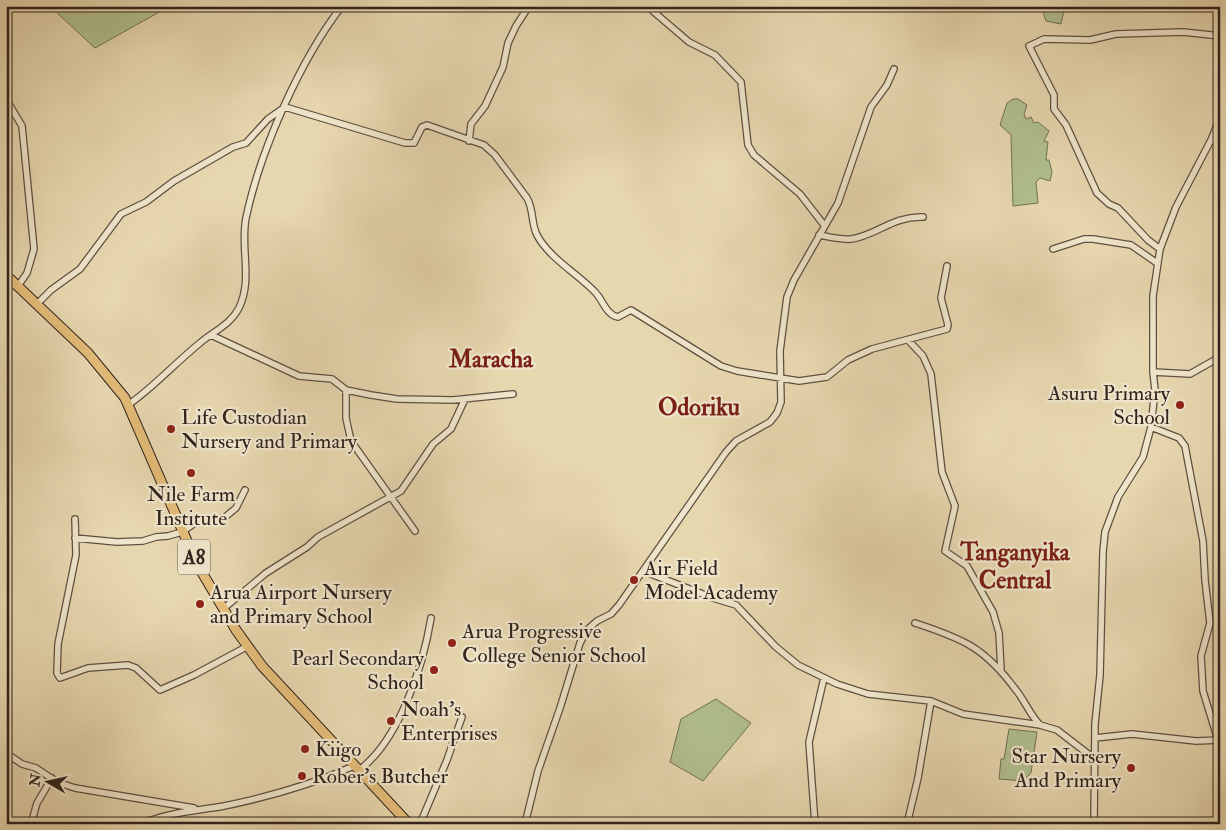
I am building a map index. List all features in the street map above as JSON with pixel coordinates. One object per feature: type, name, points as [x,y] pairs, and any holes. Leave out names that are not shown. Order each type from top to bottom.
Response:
[{"type":"main road","name":"A8","points":[[6,275],[101,366],[128,405],[182,532],[223,609],[262,666],[409,824]]},
{"type":"street","points":[[128,405],[235,314],[242,299],[246,273],[246,220],[260,165],[317,39],[342,6]]},
{"type":"street","points":[[468,141],[471,124],[484,106],[503,67],[508,43],[529,6]]},
{"type":"street","points":[[647,6],[689,42],[715,55],[740,82],[748,145],[754,155],[772,168],[800,194],[824,225]]},
{"type":"street","points":[[1160,249],[1148,240],[1118,208],[1108,204],[1097,193],[1066,125],[1054,109],[1054,96],[1030,46],[1044,39],[1099,39],[1116,34],[1183,32],[1220,36]]},
{"type":"street","points":[[525,824],[538,771],[580,643],[587,630],[597,621],[611,614],[619,605],[726,452],[736,441],[770,422],[777,413],[781,402],[781,333],[787,297],[794,280],[838,203],[871,107],[887,85],[894,69]]},
{"type":"street","points":[[6,99],[22,126],[34,249],[27,273],[18,286]]},
{"type":"street","points":[[285,107],[405,143],[414,143],[424,126],[468,141],[480,143],[495,155],[532,206],[534,230],[542,243],[595,292],[612,315],[618,316],[627,311],[634,311],[652,325],[721,366],[737,371],[799,381],[821,378],[863,352],[940,332],[948,327],[941,298],[947,266]]},
{"type":"street","points":[[37,304],[51,290],[80,269],[121,214],[146,202],[179,178],[250,139],[268,119],[285,107]]},
{"type":"street","points":[[1094,824],[1095,738],[1100,675],[1105,532],[1118,498],[1143,457],[1151,427],[1155,390],[1153,372],[1153,304],[1160,249],[1176,207],[1211,140],[1220,118]]},
{"type":"street","points":[[1211,140],[1220,143]]},
{"type":"street","points":[[820,235],[852,239],[896,221],[923,217]]},
{"type":"street","points":[[1053,249],[1089,238],[1126,244],[1157,263]]},
{"type":"street","points":[[211,335],[299,376],[332,379],[346,390],[397,399],[465,399],[513,394]]},
{"type":"street","points":[[908,340],[923,356],[931,374],[942,472],[955,506],[945,551],[967,566],[993,612],[999,633],[1001,670]]},
{"type":"street","points":[[1153,372],[1190,374],[1220,357]]},
{"type":"street","points":[[346,390],[346,418],[351,440],[390,498],[416,531]]},
{"type":"street","points":[[223,609],[266,573],[307,547],[318,537],[390,498],[408,484],[433,444],[451,429],[465,399]]},
{"type":"street","points":[[1095,738],[1132,734],[1196,742],[1219,740],[1203,691],[1201,656],[1210,622],[1203,541],[1185,446],[1179,438],[1151,427]]},
{"type":"street","points":[[75,538],[117,542],[143,541],[182,532],[199,520],[224,518],[236,508],[245,490]]},
{"type":"street","points":[[75,519],[76,555],[58,641],[57,673],[60,678],[88,668],[128,665],[136,668],[160,690],[194,675],[248,646]]},
{"type":"street","points":[[643,572],[713,598],[736,604],[776,647],[798,665],[849,689],[868,694],[931,701],[963,714],[1040,725],[1069,737],[1096,760]]},
{"type":"street","points":[[141,824],[167,814],[245,801],[310,783],[370,763],[399,718],[420,668],[431,618]]},
{"type":"street","points":[[915,623],[972,645],[989,657],[1001,670],[1040,725]]},
{"type":"street","points":[[815,824],[809,742],[824,678]]},
{"type":"street","points":[[907,824],[918,778],[931,701]]},
{"type":"street","points":[[420,824],[462,717]]},
{"type":"street","points":[[6,753],[14,760],[36,768],[74,788],[196,809]]},
{"type":"street","points":[[31,824],[38,803],[52,778]]},
{"type":"green space","points":[[16,6],[170,6],[95,48],[55,11]]},
{"type":"green space","points":[[1041,6],[1065,6],[1061,24],[1046,21]]},
{"type":"green space","points":[[1013,99],[1018,99],[1027,105],[1024,114],[1026,119],[1031,117],[1034,123],[1038,122],[1049,131],[1044,141],[1048,142],[1046,160],[1049,160],[1052,172],[1050,181],[1040,178],[1036,182],[1038,203],[1013,206],[1011,135],[1000,125],[1007,103]]},
{"type":"green space","points":[[716,699],[751,723],[703,781],[670,762],[681,719]]},
{"type":"green space","points":[[1009,729],[1037,732],[1031,773],[1023,781],[999,779],[1001,759],[1004,759]]},
{"type":"place","name":"Asuru Primary School","points":[[1180,405]]},
{"type":"place","name":"Life Custodian Nursery and Primary","points":[[171,429]]},
{"type":"place","name":"Nile Farm Institute","points":[[191,473]]},
{"type":"place","name":"Air Field Model Academy","points":[[634,580]]},
{"type":"place","name":"Arua Airport Nursery and Primary School","points":[[200,604]]},
{"type":"place","name":"Arua Progressive College Senior School","points":[[452,643]]},
{"type":"place","name":"Pearl Secondary School","points":[[434,670]]},
{"type":"place","name":"Noah's Enterprises","points":[[391,721]]},
{"type":"place","name":"Kiigo","points":[[305,749]]},
{"type":"place","name":"Star Nursery And Primary","points":[[1131,768]]},
{"type":"place","name":"Rober's Butcher","points":[[302,776]]},
{"type":"district","name":"Maracha","points":[[491,359]]},
{"type":"district","name":"Odoriku","points":[[699,407]]},
{"type":"district","name":"Tanganyika Central","points":[[1015,566]]}]
